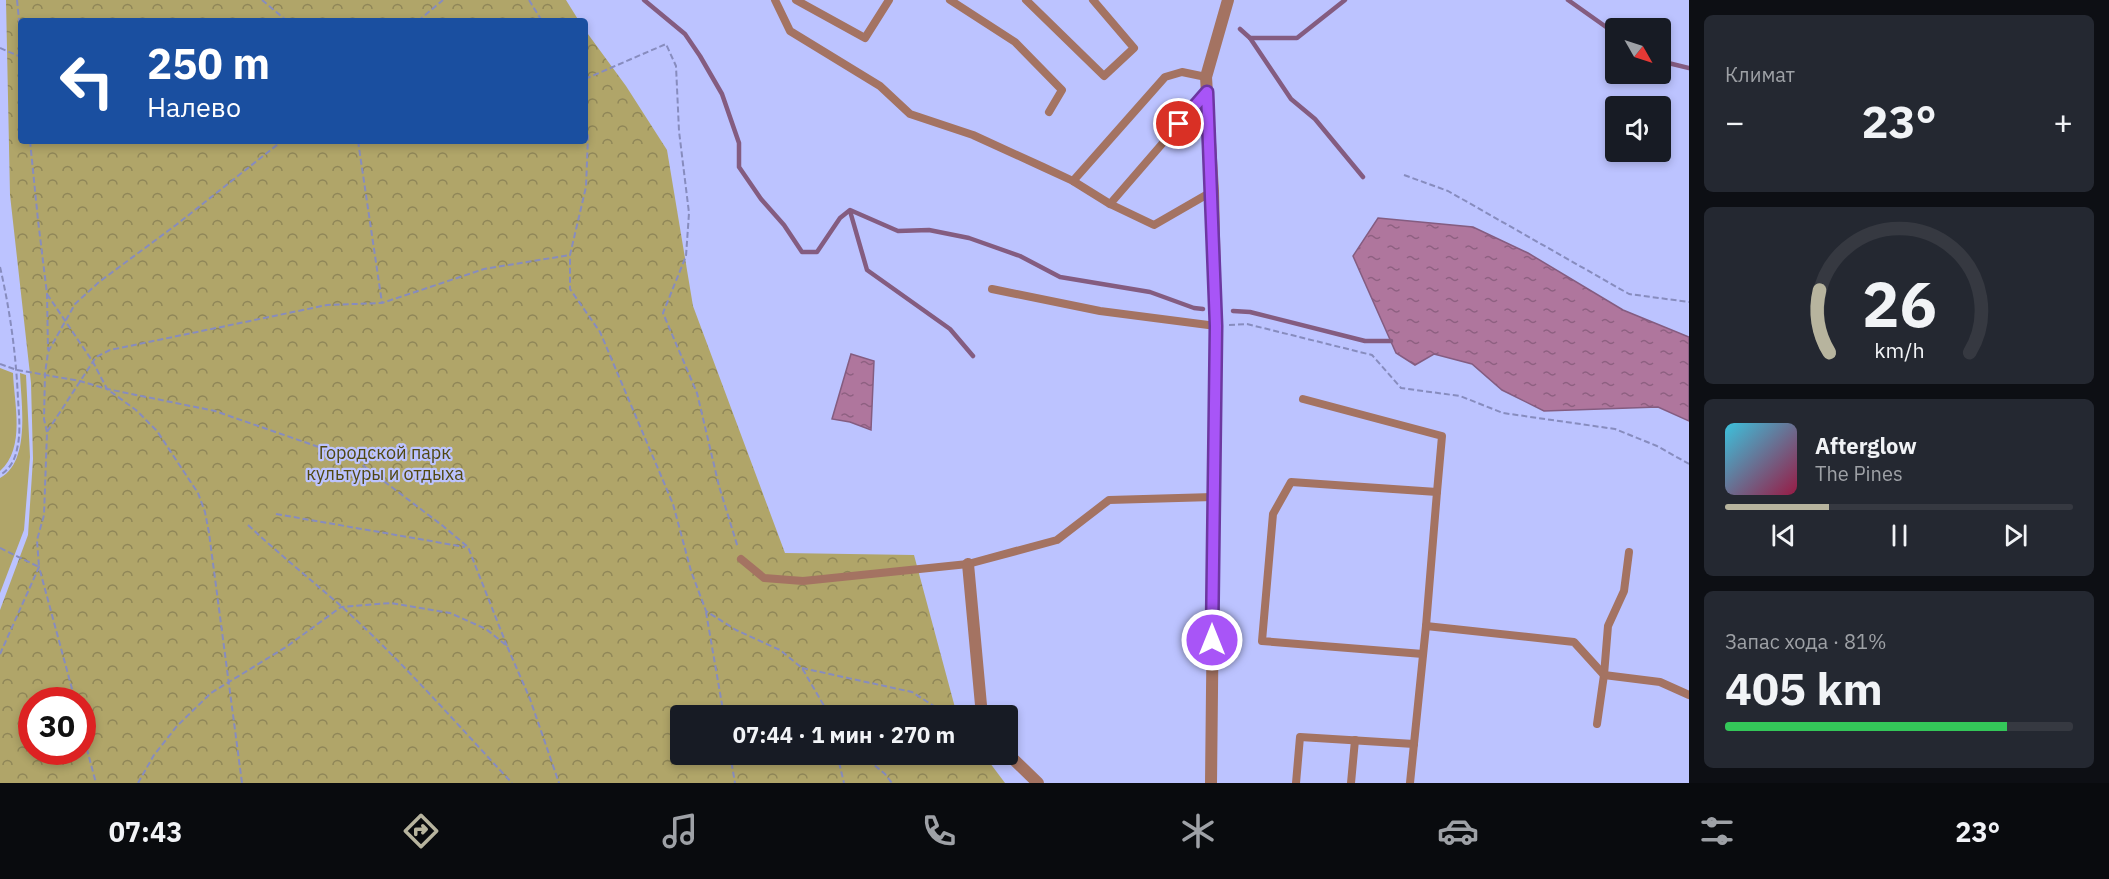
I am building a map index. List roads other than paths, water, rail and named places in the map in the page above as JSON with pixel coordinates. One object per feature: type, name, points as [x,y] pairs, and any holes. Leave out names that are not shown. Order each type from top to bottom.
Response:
[{"type":"street","points":[[1211,783],[1216,326],[1206,77],[1228,0]]},
{"type":"street","points":[[968,564],[981,705]]},
{"type":"street","points":[[1018,763],[1038,783]]},
{"type":"lane","points":[[775,0],[790,31],[880,86],[910,114],[973,135],[1073,181],[1110,204],[1154,225],[1212,191]]},
{"type":"lane","points":[[796,0],[866,38],[889,0]]},
{"type":"lane","points":[[951,0],[1015,42],[1062,90],[1049,111]]},
{"type":"lane","points":[[1026,0],[1104,76],[1134,48],[1093,0]]},
{"type":"lane","points":[[1073,181],[1165,77],[1182,72],[1206,77]]},
{"type":"lane","points":[[1110,204],[1207,92]]},
{"type":"lane","points":[[992,289],[1100,311],[1216,326]]},
{"type":"lane","points":[[1303,399],[1442,436],[1410,783]]},
{"type":"lane","points":[[1423,654],[1262,641],[1273,514],[1291,482],[1437,492]]},
{"type":"lane","points":[[741,559],[764,578],[802,581],[968,564],[1057,540],[1109,500],[1213,497]]},
{"type":"lane","points":[[1597,724],[1608,626],[1624,591],[1629,552]]},
{"type":"lane","points":[[1426,626],[1574,642],[1604,675],[1660,682],[1689,695]]},
{"type":"lane","points":[[1296,783],[1300,737],[1414,744]]},
{"type":"lane","points":[[1351,783],[1355,740]]},
{"type":"water","points":[[1378,218],[1473,227],[1528,253],[1623,310],[1689,337],[1689,421],[1658,407],[1544,411],[1502,390],[1472,364],[1434,354],[1415,365],[1396,353],[1353,256]]},
{"type":"water","points":[[851,354],[874,361],[871,430],[850,422],[832,419]]},
{"type":"waterway","points":[[644,0],[685,34],[700,56],[722,94],[739,143],[739,167],[802,252],[817,252],[840,218],[850,210],[898,231],[929,230],[969,238],[1020,256],[1060,277],[1150,292],[1203,309]]},
{"type":"waterway","points":[[1250,38],[1297,38],[1345,0]]},
{"type":"waterway","points":[[1568,0],[1605,26]]},
{"type":"waterway","points":[[1240,29],[1250,38],[1291,99],[1315,119],[1363,177]]},
{"type":"waterway","points":[[1671,64],[1689,68]]},
{"type":"waterway","points":[[850,211],[867,270],[950,329],[973,356]]},
{"type":"waterway","points":[[1233,311],[1250,312],[1365,341],[1391,341]]},
{"type":"park label","name":"Городской парк культуры и отдыха","points":[[385,462]]}]
